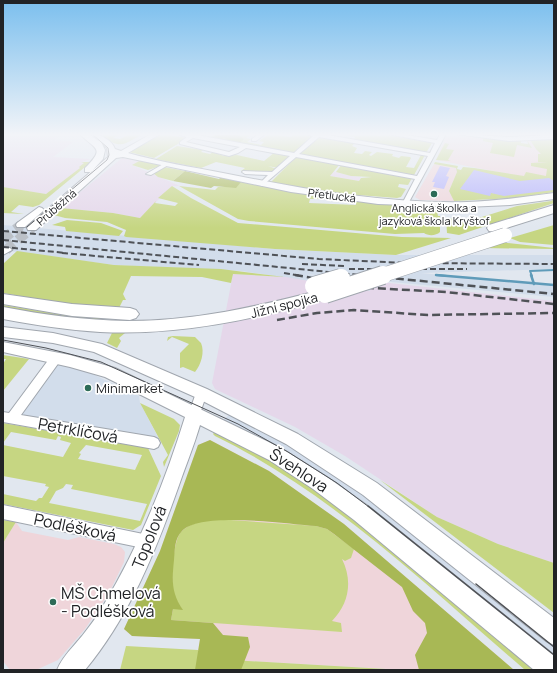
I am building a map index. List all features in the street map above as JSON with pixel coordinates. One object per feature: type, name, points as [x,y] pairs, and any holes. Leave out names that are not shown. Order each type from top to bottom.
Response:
[{"type":"highway","name":"Jižní spojka","points":[[3,313],[63,323],[104,320],[169,325],[218,320],[258,312],[332,292],[499,232],[554,209]]},
{"type":"highway","name":"Jižní spojka","points":[[499,232],[554,219]]},
{"type":"highway","name":"Jižní spojka","points":[[3,299],[72,310],[104,320]]},
{"type":"main road","name":"Průběžná","points":[[21,225],[89,169],[96,165]]},
{"type":"main road","name":"Průběžná","points":[[32,228],[98,165]]},
{"type":"main road","name":"Přetlucká","points":[[174,165],[262,184],[326,195],[406,202],[477,204],[554,196]]},
{"type":"main road","name":"Švehlova","points":[[3,332],[53,338],[97,348],[201,393],[292,439],[345,472],[422,529],[554,633]]},
{"type":"main road","name":"Švehlova","points":[[3,347],[56,358],[114,374],[275,454],[320,483],[361,513],[553,670]]},
{"type":"main road","name":"Topolová","points":[[69,670],[114,611],[135,572],[148,542],[195,413]]},
{"type":"street","points":[[149,174],[164,165]]},
{"type":"street","points":[[262,184],[283,165]]},
{"type":"street","points":[[354,165],[418,178]]},
{"type":"street","points":[[406,202],[425,165]]},
{"type":"street","points":[[245,172],[273,174]]},
{"type":"street","points":[[7,418],[56,358]]},
{"type":"street","points":[[195,413],[201,393]]},
{"type":"street","name":"Petrklíčová","points":[[7,418],[154,443]]},
{"type":"street","name":"Podléšková","points":[[3,512],[148,542]]},
{"type":"shaded area","points":[[3,165],[83,165],[46,194],[3,187]]},
{"type":"shaded area","points":[[113,165],[133,165],[180,186],[172,186],[140,218],[113,213],[61,208]]},
{"type":"shaded area","points":[[433,165],[456,168],[457,172],[449,191],[454,201],[420,200],[415,197]]},
{"type":"shaded area","points":[[464,165],[554,165],[554,178],[525,173],[525,177]]},
{"type":"shaded area","points":[[332,171],[361,177],[359,181],[329,176]]},
{"type":"shaded area","points":[[3,225],[275,249],[396,255],[554,255],[554,269],[421,273],[554,286],[554,297],[305,274],[371,286],[371,291],[242,271],[114,265],[3,250]]},
{"type":"shaded area","points":[[233,274],[285,277],[370,291],[371,281],[554,301],[554,563],[498,544],[437,517],[345,456],[295,427],[215,389],[212,383]]},
{"type":"shaded area","points":[[56,363],[84,370],[139,396],[140,403],[160,441],[16,416]]},
{"type":"shaded area","points":[[230,411],[329,468],[554,642],[554,661],[255,436],[229,423],[221,422],[230,414]]},
{"type":"shaded area","points":[[210,440],[269,471],[344,524],[514,670],[404,670],[197,658],[200,639],[132,636],[124,629],[160,551],[198,445]]},
{"type":"shaded area","name":"MŠ Chmelová - Podléšková","points":[[16,522],[22,531],[68,540],[79,537],[114,544],[121,547],[125,552],[124,562],[109,593],[85,629],[58,660],[36,670],[10,670],[3,661],[3,543]]},
{"type":"green space","points":[[87,165],[39,205],[33,207],[19,205],[11,212],[24,214],[3,213],[3,187],[46,194],[80,168],[79,167]]},
{"type":"green space","points":[[133,165],[160,166],[148,170]]},
{"type":"green space","points":[[188,165],[207,165],[201,168]]},
{"type":"green space","points":[[232,165],[281,165],[278,168],[268,166],[277,169],[270,172],[241,171],[245,168]]},
{"type":"green space","points":[[288,165],[339,165],[330,176],[359,181],[361,178],[372,177],[351,176],[336,172],[341,165],[349,165],[412,178],[408,185],[399,184],[398,187],[406,189],[401,197],[397,198],[332,193],[271,182]]},
{"type":"green space","points":[[362,165],[407,165],[406,167],[414,168],[415,165],[419,165],[414,175]]},
{"type":"green space","points":[[442,165],[458,166],[457,169],[461,170],[463,167],[524,176],[526,172],[546,176],[547,169],[531,166],[554,165],[554,192],[515,198],[454,201],[449,191],[457,172],[456,168]]},
{"type":"green space","points":[[164,167],[185,171],[173,181],[158,177],[153,173]]},
{"type":"green space","points":[[185,171],[219,179],[221,177],[242,181],[236,188],[214,186],[211,188],[173,181]]},
{"type":"green space","points":[[242,181],[317,196],[323,199],[310,199],[309,203],[356,205],[355,201],[329,200],[333,198],[426,205],[437,211],[438,216],[440,216],[440,232],[432,235],[424,233],[395,234],[249,221],[238,219],[179,186],[215,190],[218,187],[236,187]]},
{"type":"green space","points":[[172,186],[238,223],[402,237],[451,238],[396,255],[275,249],[126,237],[124,236],[126,230],[107,222],[65,218],[54,215],[61,208],[113,213],[140,218],[156,201],[155,203],[175,206],[178,203],[158,198]]},
{"type":"green space","points":[[554,199],[554,203],[459,235],[447,233],[446,218],[469,221],[517,206],[551,201]]},
{"type":"green space","points":[[67,220],[101,223],[123,231],[119,236],[66,231],[65,227],[52,225]]},
{"type":"green space","points":[[554,225],[554,245],[520,242],[510,238]]},
{"type":"green space","points":[[498,242],[554,248],[554,249],[482,248]]},
{"type":"green space","points":[[17,251],[114,265],[221,269],[285,277],[233,274],[231,283],[202,277],[131,276],[123,294],[126,300],[123,300],[119,308],[93,307],[3,293],[3,264]]},
{"type":"green space","points":[[3,305],[64,315],[103,318],[101,321],[60,317],[3,307]]},
{"type":"green space","points":[[112,333],[125,333],[119,338],[121,341],[117,348],[107,343]]},
{"type":"green space","points":[[173,336],[195,337],[201,343],[203,350],[202,358],[195,372],[183,367],[180,368],[180,353],[189,344],[172,337],[167,341],[168,337]]},
{"type":"green space","points":[[3,355],[29,359],[3,391],[3,364],[6,359],[3,359]]},
{"type":"green space","points":[[140,403],[174,419],[180,425],[179,431],[164,467],[163,462],[168,455]]},
{"type":"green space","points":[[3,423],[148,448],[161,476],[141,525],[133,530],[3,504],[3,494],[36,501],[39,498],[42,498],[49,487],[45,486],[46,484],[3,476],[3,445],[63,457],[71,443],[60,440],[61,437],[58,436],[56,440],[11,432],[3,443]],"holes":[[[86,445],[142,455],[135,470],[78,459],[81,454],[79,453]],[[66,484],[73,485],[71,489],[147,504],[140,521],[49,503],[56,491],[63,488]]]},
{"type":"green space","points":[[216,430],[241,442],[319,489],[540,670],[525,670],[415,574],[339,513],[258,459],[215,436],[213,434]]},
{"type":"green space","points":[[210,440],[269,471],[344,524],[514,670],[419,670],[415,655],[427,633],[425,623],[413,611],[402,587],[327,529],[316,526],[286,523],[246,520],[207,522],[192,525],[182,531],[176,541],[173,586],[176,598],[183,610],[173,609],[171,620],[213,623],[223,635],[248,637],[250,647],[241,670],[195,670],[200,639],[132,636],[124,629],[160,551],[198,445]]},
{"type":"green space","points":[[380,480],[437,517],[498,544],[554,563],[554,613]]},
{"type":"green space","points":[[216,519],[316,526],[327,529],[354,549],[351,558],[345,561],[342,559],[347,576],[348,592],[346,600],[332,621],[341,623],[342,632],[171,620],[173,609],[182,609],[174,595],[172,584],[174,551],[178,537],[188,526],[202,521]]},
{"type":"green space","points":[[3,520],[16,522],[3,543]]},
{"type":"green space","points":[[126,646],[198,650],[198,658],[403,670],[120,670]]},
{"type":"building","points":[[440,166],[450,168],[446,176],[449,177],[444,189],[433,187],[435,182],[432,182]]},
{"type":"building","points":[[474,170],[520,181],[549,178],[554,181],[554,190],[504,196],[491,193],[490,196],[460,189]]},
{"type":"waterway","points":[[532,276],[530,271],[554,270]]},
{"type":"waterway","points":[[447,276],[436,275],[534,283]]},
{"type":"waterway","points":[[531,275],[534,283]]},
{"type":"waterway","points":[[534,283],[554,285]]},
{"type":"tunnel","points":[[3,239],[21,225]]},
{"type":"tunnel","points":[[6,250],[32,228]]},
{"type":"tram line","points":[[27,227],[101,165]]},
{"type":"tram line","points":[[3,340],[46,348],[101,362],[238,424],[288,452],[337,483],[369,507]]},
{"type":"tram line","points":[[368,506],[554,655]]},
{"type":"tram line","points":[[476,584],[554,647]]},
{"type":"railway","points":[[3,231],[319,259],[407,263],[554,264]]},
{"type":"railway","points":[[3,240],[370,276]]},
{"type":"railway","points":[[3,247],[66,253]]},
{"type":"railway","points":[[62,253],[199,265]]},
{"type":"railway","points":[[302,264],[344,266]]},
{"type":"railway","points":[[349,269],[467,269]]},
{"type":"railway","points":[[284,273],[301,276]]},
{"type":"railway","points":[[295,275],[371,288],[446,292],[554,304]]},
{"type":"railway","points":[[360,275],[554,294]]},
{"type":"railway","points":[[277,320],[317,313],[354,310],[428,315],[554,313]]},
{"type":"place","name":"Anglická školka a jazyková škola Kryštof","points":[[434,194]]},
{"type":"place","name":"Minimarket","points":[[88,388]]},
{"type":"place","name":"MŠ Chmelová - Podléšková","points":[[53,602]]}]
